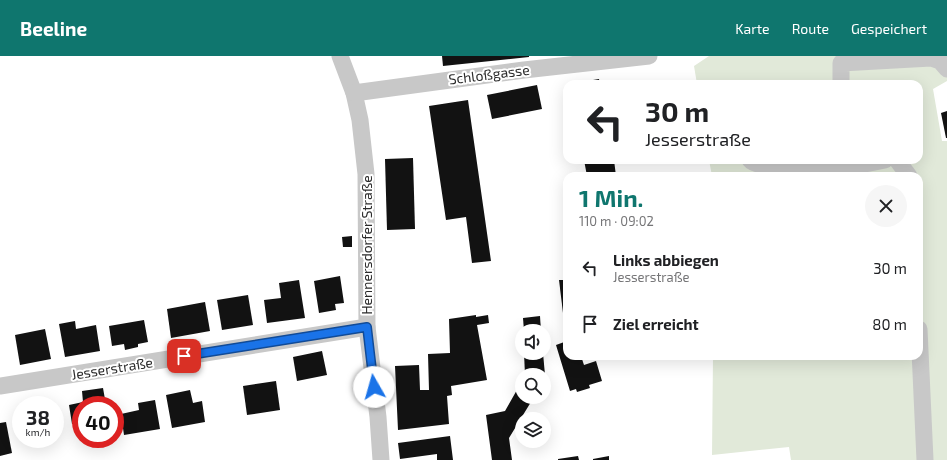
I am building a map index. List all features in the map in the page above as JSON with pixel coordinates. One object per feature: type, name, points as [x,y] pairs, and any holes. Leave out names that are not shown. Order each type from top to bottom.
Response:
[{"type":"street","name":"Hennersdorfer Straße","points":[[340,56],[354,93],[360,120],[366,174],[367,327],[378,417],[380,460]]},
{"type":"street","name":"Schloßgasse","points":[[354,93],[524,70],[649,56]]},
{"type":"street","points":[[842,80],[842,63],[931,58],[940,61],[947,69]]},
{"type":"street","points":[[754,167],[798,169],[843,167],[861,164]]},
{"type":"street","name":"Jesserstraße","points":[[0,386],[367,327]]},
{"type":"street","points":[[920,360],[925,460]]},
{"type":"green space","points":[[709,56],[947,56],[947,81],[933,89],[942,141],[947,141],[947,460],[791,460],[789,447],[712,455],[713,360],[923,360],[923,172],[711,172],[710,164],[923,164],[923,80],[696,80],[694,66]]},
{"type":"building","points":[[442,56],[529,56],[529,57],[443,66]]},
{"type":"building","points":[[537,85],[542,109],[492,119],[487,95]]},
{"type":"building","points":[[468,100],[491,261],[472,263],[466,217],[446,220],[429,106]]},
{"type":"building","points":[[947,111],[947,138],[946,138],[941,113]]},
{"type":"building","points":[[413,158],[415,229],[387,230],[385,159]]},
{"type":"building","points":[[585,164],[614,164],[616,172],[586,172]]},
{"type":"building","points":[[352,236],[352,247],[343,247],[342,237]]},
{"type":"building","points":[[340,276],[344,303],[335,304],[336,310],[319,313],[314,281]]},
{"type":"building","points":[[299,280],[305,318],[267,323],[264,300],[281,298],[279,283]]},
{"type":"building","points":[[559,280],[563,280],[563,313]]},
{"type":"building","points":[[248,295],[253,325],[222,330],[217,300]]},
{"type":"building","points":[[205,302],[210,331],[171,338],[167,309]]},
{"type":"building","points":[[476,315],[476,317],[488,315],[489,323],[477,325],[487,380],[451,386],[452,395],[447,396],[449,424],[398,430],[395,366],[419,365],[420,390],[429,390],[428,354],[450,353],[449,319]]},
{"type":"building","points":[[540,316],[541,324],[523,324],[523,318]]},
{"type":"building","points":[[144,320],[148,342],[138,344],[138,347],[125,350],[124,344],[112,346],[109,326]]},
{"type":"building","points":[[75,321],[76,329],[96,325],[100,351],[65,357],[59,324]]},
{"type":"building","points":[[45,329],[51,359],[20,365],[15,335]]},
{"type":"building","points":[[563,342],[563,360],[582,360],[584,365],[596,361],[602,381],[589,385],[590,388],[577,392],[576,389],[570,391],[556,345]]},
{"type":"building","points":[[322,351],[327,375],[297,381],[293,357]]},
{"type":"building","points":[[524,360],[544,360],[544,368],[525,368]]},
{"type":"building","points":[[276,381],[280,410],[247,415],[243,386]]},
{"type":"building","points":[[103,388],[104,396],[82,396],[82,391]]},
{"type":"building","points":[[190,390],[193,403],[202,401],[205,422],[172,428],[166,395]]},
{"type":"building","points":[[515,393],[515,404],[530,404],[525,412],[515,412],[515,428],[509,438],[512,460],[492,460],[486,415],[505,411]]},
{"type":"building","points":[[155,400],[160,429],[124,435],[124,413],[139,410],[138,403]]},
{"type":"building","points":[[72,404],[72,424],[69,405]]},
{"type":"building","points":[[6,422],[12,453],[0,456],[0,423]]},
{"type":"building","points":[[450,436],[453,460],[437,460],[437,454],[400,459],[398,443]]},
{"type":"building","points":[[578,456],[579,460],[558,460],[558,459]]},
{"type":"building","points":[[609,456],[609,460],[593,460],[593,459]]},
{"type":"route","points":[[184,356],[367,327],[374,387]]}]
